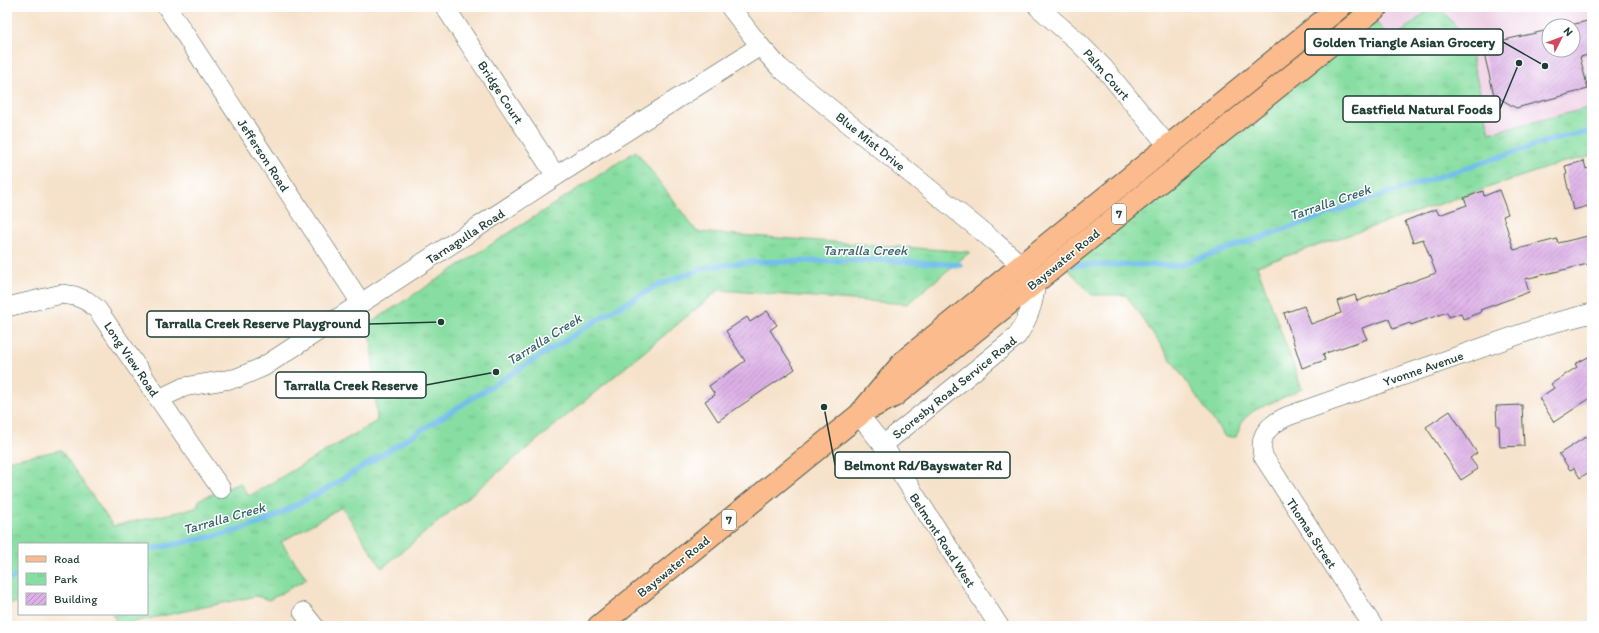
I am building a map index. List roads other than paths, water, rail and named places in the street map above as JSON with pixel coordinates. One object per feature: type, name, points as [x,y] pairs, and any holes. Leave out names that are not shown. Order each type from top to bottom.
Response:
[{"type":"main road","name":"Bayswater Road","points":[[1028,273],[1169,148],[1340,7]]},
{"type":"main road","name":"Bayswater Road","points":[[608,623],[859,415],[905,360],[1028,273],[1377,7]]},
{"type":"street","name":"Jefferson Road","points":[[167,7],[361,303]]},
{"type":"street","name":"Bridge Court","points":[[445,7],[556,176]]},
{"type":"street","name":"Blue Mist Drive","points":[[730,7],[760,46],[779,67],[995,242],[1028,273]]},
{"type":"street","name":"Palm Court","points":[[1038,7],[1104,68],[1169,148]]},
{"type":"street","name":"Tarnagulla Road","points":[[159,399],[184,387],[237,378],[263,367],[556,176],[760,46]]},
{"type":"street","name":"Scoresby Road Service Road","points":[[883,446],[1017,336],[1030,309],[1035,286],[1028,273]]},
{"type":"street","name":"Long View Road","points":[[7,307],[62,294],[87,300],[97,309],[221,489]]},
{"type":"street","name":"Yvonne Avenue","points":[[1262,437],[1268,428],[1278,420],[1288,416],[1549,324],[1592,313]]},
{"type":"street","name":"Belmont Road West","points":[[859,415],[883,446],[999,626]]},
{"type":"street","name":"Thomas Street","points":[[1262,437],[1261,447],[1263,456],[1373,626]]},
{"type":"waterway","name":"Tarralla Creek","points":[[1071,265],[1180,265],[1386,194],[1548,141],[1592,131]]},
{"type":"waterway","name":"Tarralla Creek","points":[[148,550],[224,534],[264,522],[330,487],[617,308],[659,285],[707,267],[748,262],[881,260],[960,265]]},
{"type":"waterway","name":"Tarralla Creek","points":[[7,579],[18,577]]},
{"type":"place","name":"Eastfield Natural Foods","points":[[1519,63]]},
{"type":"place","name":"Golden Triangle Asian Grocery","points":[[1545,66]]},
{"type":"place","name":"Tarralla Creek Reserve Playground","points":[[441,322]]},
{"type":"place","name":"Tarralla Creek Reserve","points":[[496,372]]},
{"type":"place","name":"Belmont Rd/Bayswater Rd","points":[[824,407]]}]
